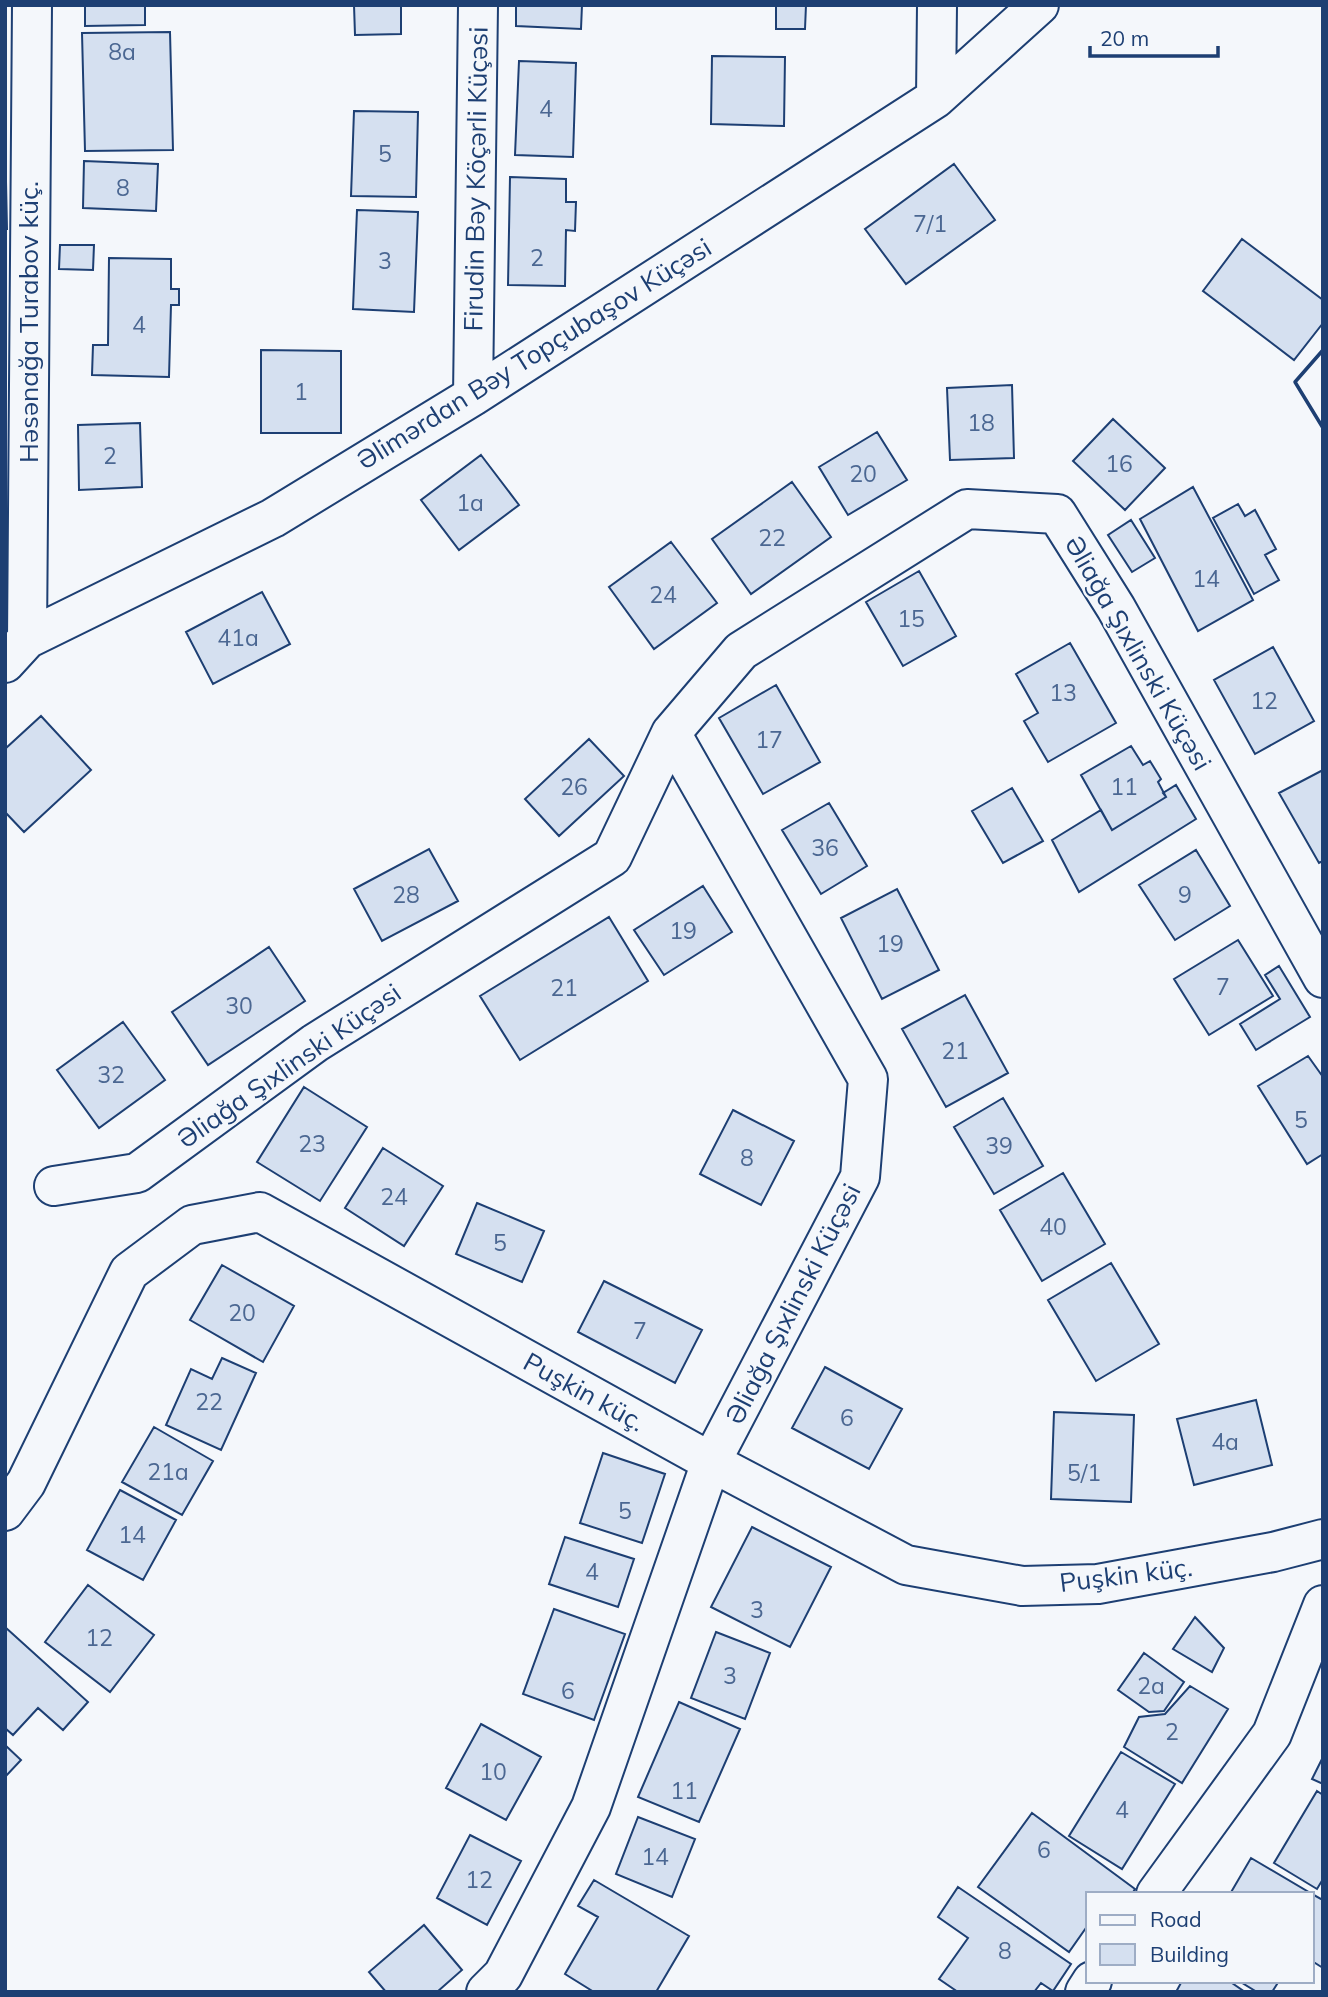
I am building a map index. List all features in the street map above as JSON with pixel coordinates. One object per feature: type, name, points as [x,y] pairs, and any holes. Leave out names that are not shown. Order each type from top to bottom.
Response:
[{"type":"street","name":"Həsənağa Turabov küç.","points":[[16,651],[32,5]]},
{"type":"street","name":"Firudin Bəy Köçərli Küçəsi","points":[[473,396],[478,5]]},
{"type":"street","points":[[936,98],[937,5]]},
{"type":"street","name":"Əlimərdan Bəy Topçubaşov Küçəsi","points":[[16,651],[273,518],[473,396],[936,98],[1039,5]]},
{"type":"street","name":"Əliağa Şıxlinski Küçəsi","points":[[54,1186],[137,1173],[315,1042],[612,857],[671,733],[741,651],[967,509],[1057,514],[1116,608],[1323,978]]},
{"type":"street","name":"Əliağa Şıxlinski Küçəsi","points":[[486,1992],[503,1975],[591,1807],[710,1462],[860,1177],[868,1079],[671,733]]},
{"type":"street","name":"Puşkin küç.","points":[[5,1511],[26,1483],[129,1272],[192,1225],[260,1212],[710,1462],[906,1565],[1021,1586],[1098,1584],[1273,1552],[1323,1539]]},
{"type":"street","points":[[1157,1892],[1272,1734],[1323,1605]]},
{"type":"building","points":[[85,5],[145,5],[145,25],[85,26]]},
{"type":"building","points":[[354,5],[401,5],[401,34],[355,35]]},
{"type":"building","points":[[516,5],[582,5],[581,29],[516,26]]},
{"type":"building","points":[[776,5],[806,5],[805,29],[776,29]]},
{"type":"building","points":[[170,32],[173,150],[85,151],[82,33]]},
{"type":"building","points":[[712,56],[785,57],[784,126],[711,124]]},
{"type":"building","points":[[519,61],[576,63],[573,157],[515,155]]},
{"type":"building","points":[[354,111],[418,112],[416,197],[351,196]]},
{"type":"building","points":[[5,134],[7,229],[5,229]]},
{"type":"building","points":[[84,161],[158,164],[156,211],[83,208]]},
{"type":"building","points":[[954,164],[995,220],[906,284],[865,229]]},
{"type":"building","points":[[510,177],[566,179],[566,202],[576,202],[575,231],[566,230],[565,286],[508,285]]},
{"type":"building","points":[[357,210],[418,212],[414,312],[353,309]]},
{"type":"building","points":[[1242,239],[1323,300],[1323,323],[1294,360],[1203,291]]},
{"type":"building","points":[[60,245],[94,245],[93,270],[59,269]]},
{"type":"building","points":[[109,258],[171,259],[171,289],[179,289],[179,305],[171,305],[169,377],[92,375],[93,345],[108,345]]},
{"type":"building","points":[[261,350],[341,351],[341,433],[261,433]]},
{"type":"building","points":[[1012,385],[1014,458],[950,460],[947,388]]},
{"type":"building","points":[[1113,419],[1165,468],[1125,510],[1073,461]]},
{"type":"building","points":[[140,423],[142,487],[79,490],[78,425]]},
{"type":"building","points":[[877,432],[907,480],[848,515],[819,467]]},
{"type":"building","points":[[481,455],[519,505],[459,550],[421,500]]},
{"type":"building","points":[[792,482],[831,537],[751,594],[712,539]]},
{"type":"building","points":[[1193,487],[1253,600],[1198,631],[1140,519]]},
{"type":"building","points":[[1238,504],[1245,516],[1255,510],[1276,549],[1265,555],[1279,580],[1254,594],[1213,518]]},
{"type":"building","points":[[1131,520],[1155,558],[1132,572],[1108,535]]},
{"type":"building","points":[[671,542],[717,603],[654,649],[609,587]]},
{"type":"building","points":[[919,571],[956,636],[903,666],[866,602]]},
{"type":"building","points":[[262,592],[290,644],[213,684],[186,632]]},
{"type":"building","points":[[1070,643],[1116,723],[1048,762],[1024,721],[1038,713],[1016,674]]},
{"type":"building","points":[[1273,647],[1314,721],[1255,754],[1214,680]]},
{"type":"building","points":[[776,685],[820,762],[763,794],[719,718]]},
{"type":"building","points":[[41,716],[91,770],[24,832],[5,812],[5,749]]},
{"type":"building","points":[[589,739],[624,776],[559,836],[525,799]]},
{"type":"building","points":[[1131,746],[1143,765],[1150,761],[1161,779],[1158,782],[1166,797],[1112,830],[1081,775]]},
{"type":"building","points":[[1323,770],[1323,861],[1319,863],[1279,793]]},
{"type":"building","points":[[1176,785],[1196,819],[1079,892],[1052,840],[1101,810],[1112,830],[1166,797],[1163,793]]},
{"type":"building","points":[[1012,788],[1043,841],[1003,863],[972,811]]},
{"type":"building","points":[[829,803],[867,866],[821,894],[782,830]]},
{"type":"building","points":[[429,849],[458,901],[382,941],[354,889]]},
{"type":"building","points":[[1196,850],[1230,906],[1175,940],[1139,885]]},
{"type":"building","points":[[703,886],[732,932],[664,975],[634,930]]},
{"type":"building","points":[[897,889],[939,970],[882,999],[841,918]]},
{"type":"building","points":[[609,917],[648,981],[520,1060],[480,996]]},
{"type":"building","points":[[1238,940],[1273,996],[1209,1035],[1174,979]]},
{"type":"building","points":[[269,947],[305,1001],[208,1065],[172,1012]]},
{"type":"building","points":[[1279,966],[1310,1017],[1256,1050],[1240,1024],[1280,999],[1265,975]]},
{"type":"building","points":[[965,995],[1008,1073],[946,1107],[902,1029]]},
{"type":"building","points":[[123,1022],[165,1080],[99,1128],[57,1070]]},
{"type":"building","points":[[1308,1056],[1323,1077],[1323,1154],[1307,1164],[1258,1086]]},
{"type":"building","points":[[304,1087],[367,1127],[320,1201],[257,1162]]},
{"type":"building","points":[[1003,1098],[1043,1166],[994,1194],[954,1127]]},
{"type":"building","points":[[733,1110],[794,1141],[761,1205],[700,1174]]},
{"type":"building","points":[[383,1148],[443,1186],[404,1246],[345,1208]]},
{"type":"building","points":[[1063,1173],[1105,1244],[1042,1281],[1000,1210]]},
{"type":"building","points":[[477,1203],[544,1231],[522,1282],[456,1254]]},
{"type":"building","points":[[1111,1263],[1159,1344],[1096,1381],[1048,1300]]},
{"type":"building","points":[[222,1265],[294,1306],[263,1362],[190,1320]]},
{"type":"building","points":[[604,1281],[702,1330],[675,1383],[578,1332]]},
{"type":"building","points":[[222,1358],[256,1373],[221,1450],[166,1425],[191,1369],[212,1379]]},
{"type":"building","points":[[825,1367],[902,1409],[869,1469],[792,1428]]},
{"type":"building","points":[[1256,1400],[1272,1465],[1194,1485],[1177,1419]]},
{"type":"building","points":[[1054,1412],[1134,1415],[1131,1502],[1051,1499]]},
{"type":"building","points":[[154,1427],[213,1461],[182,1515],[122,1482]]},
{"type":"building","points":[[603,1453],[665,1474],[642,1543],[580,1523]]},
{"type":"building","points":[[120,1490],[176,1520],[143,1580],[87,1550]]},
{"type":"building","points":[[752,1527],[831,1567],[790,1647],[711,1607]]},
{"type":"building","points":[[565,1537],[634,1559],[618,1607],[549,1584]]},
{"type":"building","points":[[88,1585],[154,1635],[110,1692],[45,1642]]},
{"type":"building","points":[[554,1609],[625,1634],[594,1720],[523,1694]]},
{"type":"building","points":[[1195,1617],[1224,1648],[1212,1672],[1173,1649]]},
{"type":"building","points":[[5,1627],[88,1702],[63,1730],[38,1708],[13,1735],[5,1728]]},
{"type":"building","points":[[716,1632],[770,1653],[745,1719],[691,1698]]},
{"type":"building","points":[[1144,1653],[1184,1682],[1164,1711],[1149,1712],[1118,1690]]},
{"type":"building","points":[[1190,1686],[1228,1709],[1182,1783],[1124,1747],[1139,1717],[1165,1714]]},
{"type":"building","points":[[679,1702],[740,1729],[699,1822],[638,1797]]},
{"type":"building","points":[[481,1724],[541,1757],[506,1820],[446,1788]]},
{"type":"building","points":[[5,1745],[21,1760],[5,1777]]},
{"type":"building","points":[[1121,1752],[1175,1784],[1122,1869],[1069,1836]]},
{"type":"building","points":[[1323,1757],[1323,1784],[1312,1779]]},
{"type":"building","points":[[1317,1791],[1323,1795],[1323,1879],[1317,1889],[1274,1863]]},
{"type":"building","points":[[1032,1813],[1135,1889],[1133,1892],[1086,1892],[1086,1928],[1069,1952],[978,1887]]},
{"type":"building","points":[[638,1817],[695,1839],[672,1897],[616,1874]]},
{"type":"building","points":[[470,1835],[521,1861],[487,1925],[437,1898]]},
{"type":"building","points":[[1251,1858],[1309,1892],[1231,1892]]},
{"type":"building","points":[[594,1880],[689,1936],[656,1992],[594,1992],[565,1974],[598,1917],[578,1906]]},
{"type":"building","points":[[958,1887],[1071,1964],[1053,1991],[1041,1983],[1034,1992],[958,1992],[939,1979],[968,1938],[938,1917]]},
{"type":"building","points":[[1314,1895],[1323,1900],[1323,1968],[1314,1962]]},
{"type":"building","points":[[424,1925],[462,1970],[437,1992],[386,1992],[369,1972]]},
{"type":"building","points":[[1181,1983],[1232,1983],[1245,1992],[1176,1992]]},
{"type":"building","points":[[1242,1983],[1278,1983],[1272,1992],[1257,1992]]},
{"type":"wall","points":[[1323,350],[1295,382],[1323,428]]}]
